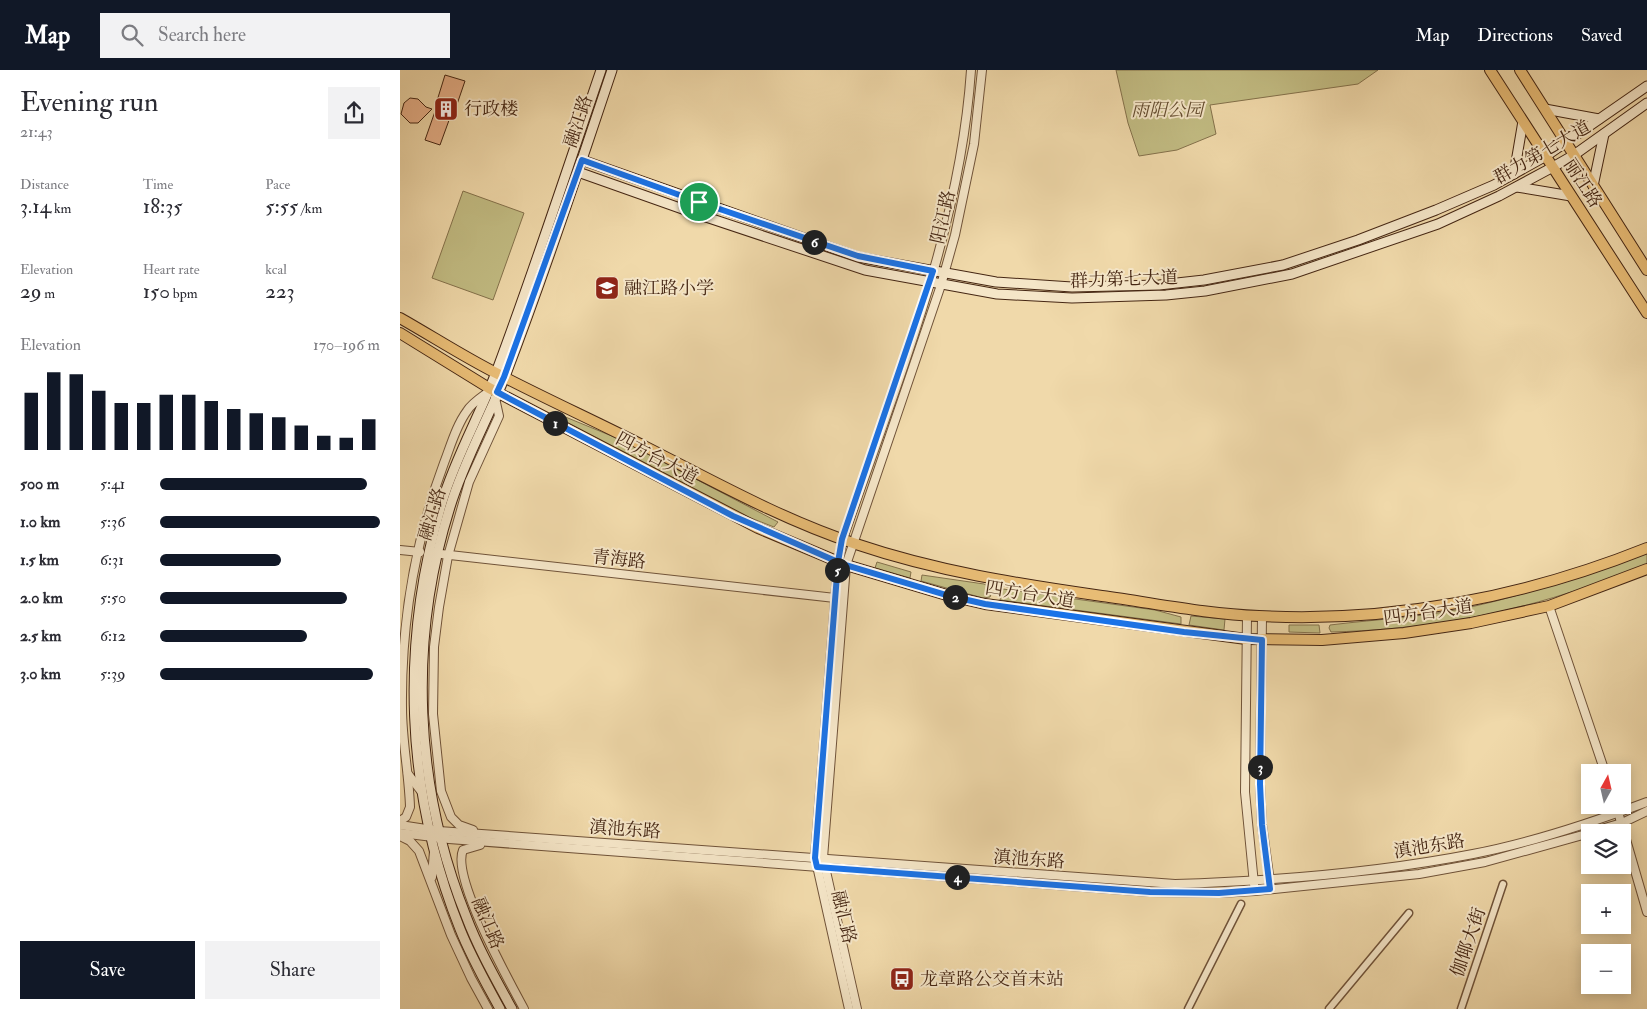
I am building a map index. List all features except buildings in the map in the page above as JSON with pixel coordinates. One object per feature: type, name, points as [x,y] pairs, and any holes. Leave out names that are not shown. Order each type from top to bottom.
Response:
[{"type":"main road","name":"融江路","points":[[500,375],[602,70]]},
{"type":"main road","name":"融江路","points":[[500,1009],[460,932],[434,849],[421,792],[414,741],[412,687],[416,618],[446,488],[500,375],[578,172],[612,70]]},
{"type":"main road","name":"丽江路","points":[[1490,70],[1647,314]]},
{"type":"main road","name":"丽江路","points":[[1520,70],[1647,270]]},
{"type":"main road","name":"群力第七大道","points":[[582,160],[858,256],[944,274],[996,282],[1072,287],[1158,285],[1204,280],[1283,265],[1358,240],[1436,210],[1494,185],[1546,156],[1647,86]]},
{"type":"main road","name":"群力第七大道","points":[[578,172],[865,270],[997,294],[1072,298],[1166,295],[1205,291],[1292,274],[1438,224],[1517,187],[1574,155],[1647,103]]},
{"type":"main road","points":[[1545,109],[1599,119]]},
{"type":"main road","points":[[1514,174],[1523,121]]},
{"type":"main road","points":[[1593,186],[1604,134]]},
{"type":"main road","points":[[1517,187],[1571,196]]},
{"type":"main road","name":"四方台大道","points":[[400,318],[500,375],[763,506],[853,544],[918,564],[988,579],[1247,616],[1305,617],[1428,608],[1489,597],[1547,583],[1647,548]]},
{"type":"main road","name":"四方台大道","points":[[400,333],[492,393],[733,516],[842,563],[950,596],[985,604],[1175,631],[1246,639],[1322,640],[1404,633],[1472,624],[1549,606],[1647,569]]},
{"type":"main road","name":"融江路","points":[[492,393],[446,521],[432,553],[422,714],[426,766],[440,835],[456,889],[475,937],[512,1009]]},
{"type":"street","name":"阳江路","points":[[842,563],[842,539],[930,283],[948,219],[960,161],[971,70]]},
{"type":"street","name":"阳江路","points":[[842,563],[853,544],[941,285],[959,221],[970,169],[982,70]]},
{"type":"street","points":[[400,821],[406,817],[410,806],[402,710],[402,669],[406,619],[417,552],[431,499],[461,422],[468,409],[492,393],[498,416],[469,482],[450,546],[436,624],[433,682],[434,735],[441,791],[448,812],[459,825],[496,835]]},
{"type":"street","points":[[431,499],[446,488]]},
{"type":"street","points":[[446,521],[450,546]]},
{"type":"street","name":"青海路","points":[[400,550],[835,598]]},
{"type":"street","name":"融汇路","points":[[842,563],[835,598],[819,858],[849,1009]]},
{"type":"street","name":"融汇路","points":[[819,858],[842,563]]},
{"type":"street","points":[[1549,606],[1602,764]]},
{"type":"street","points":[[1247,616],[1245,792],[1255,891]]},
{"type":"street","points":[[1262,617],[1260,784],[1262,825],[1270,889]]},
{"type":"street","points":[[406,772],[421,792]]},
{"type":"street","name":"滇池东路","points":[[1631,806],[1647,802]]},
{"type":"street","name":"滇池东路","points":[[1619,824],[1647,812]]},
{"type":"street","name":"滇池东路","points":[[440,835],[496,835],[1148,884],[1174,884],[1253,881],[1402,866],[1474,854],[1602,814]]},
{"type":"street","points":[[1619,814],[1647,912]]},
{"type":"street","name":"滇池东路","points":[[400,825],[440,835],[491,842],[1150,892],[1219,893],[1381,878],[1453,868],[1485,862],[1581,835]]},
{"type":"street","name":"滇池东路","points":[[400,834],[430,833]]},
{"type":"street","points":[[400,834],[419,850],[458,950],[488,1009]]},
{"type":"street","points":[[491,842],[463,850],[460,861],[468,889],[491,946],[524,1009]]},
{"type":"street","points":[[432,882],[434,849]]},
{"type":"street","points":[[449,864],[468,889]]},
{"type":"street","name":"融汇路","points":[[821,867],[857,1009]]},
{"type":"street","name":"伽倻大街","points":[[1461,1009],[1503,884]]},
{"type":"street","points":[[1188,1009],[1241,904]]},
{"type":"street","points":[[1329,1009],[1409,913]]},
{"type":"green space","name":"雨阳公园","points":[[1116,70],[1378,70],[1358,84],[1210,105],[1216,134],[1177,150],[1139,156],[1128,123]]},
{"type":"green space","points":[[463,191],[524,213],[493,300],[432,278]]},
{"type":"green space","points":[[563,416],[619,439],[778,522],[774,527],[733,511],[560,420]]},
{"type":"green space","points":[[1647,553],[1647,564],[1628,573],[1539,602],[1480,616],[1391,629],[1331,632],[1329,628],[1330,625],[1457,610],[1497,601],[1540,589]]},
{"type":"green space","points":[[877,562],[911,572],[910,578],[875,568]]},
{"type":"green space","points":[[922,575],[984,584],[990,587],[992,592],[990,597],[983,598],[921,581]]},
{"type":"green space","points":[[1003,589],[1155,610],[1181,617],[1181,624],[1000,600]]},
{"type":"green space","points":[[1191,616],[1225,619],[1224,630],[1189,625]]},
{"type":"green space","points":[[1289,625],[1319,625],[1320,633],[1289,632]]},
{"type":"place","name":"行政楼","points":[[446,109]]},
{"type":"place","name":"融江路小学","points":[[607,288]]},
{"type":"place","name":"龙章路公交首末站","points":[[902,979]]},
{"type":"route","points":[[699,202],[582,160],[497,392],[733,516],[758,528],[838,562],[846,565],[950,596],[985,604],[1184,632],[1262,640],[1260,784],[1262,825],[1270,889],[1219,893],[1150,892],[817,867],[815,858],[838,562],[842,539],[933,271],[858,256],[699,202]]}]
